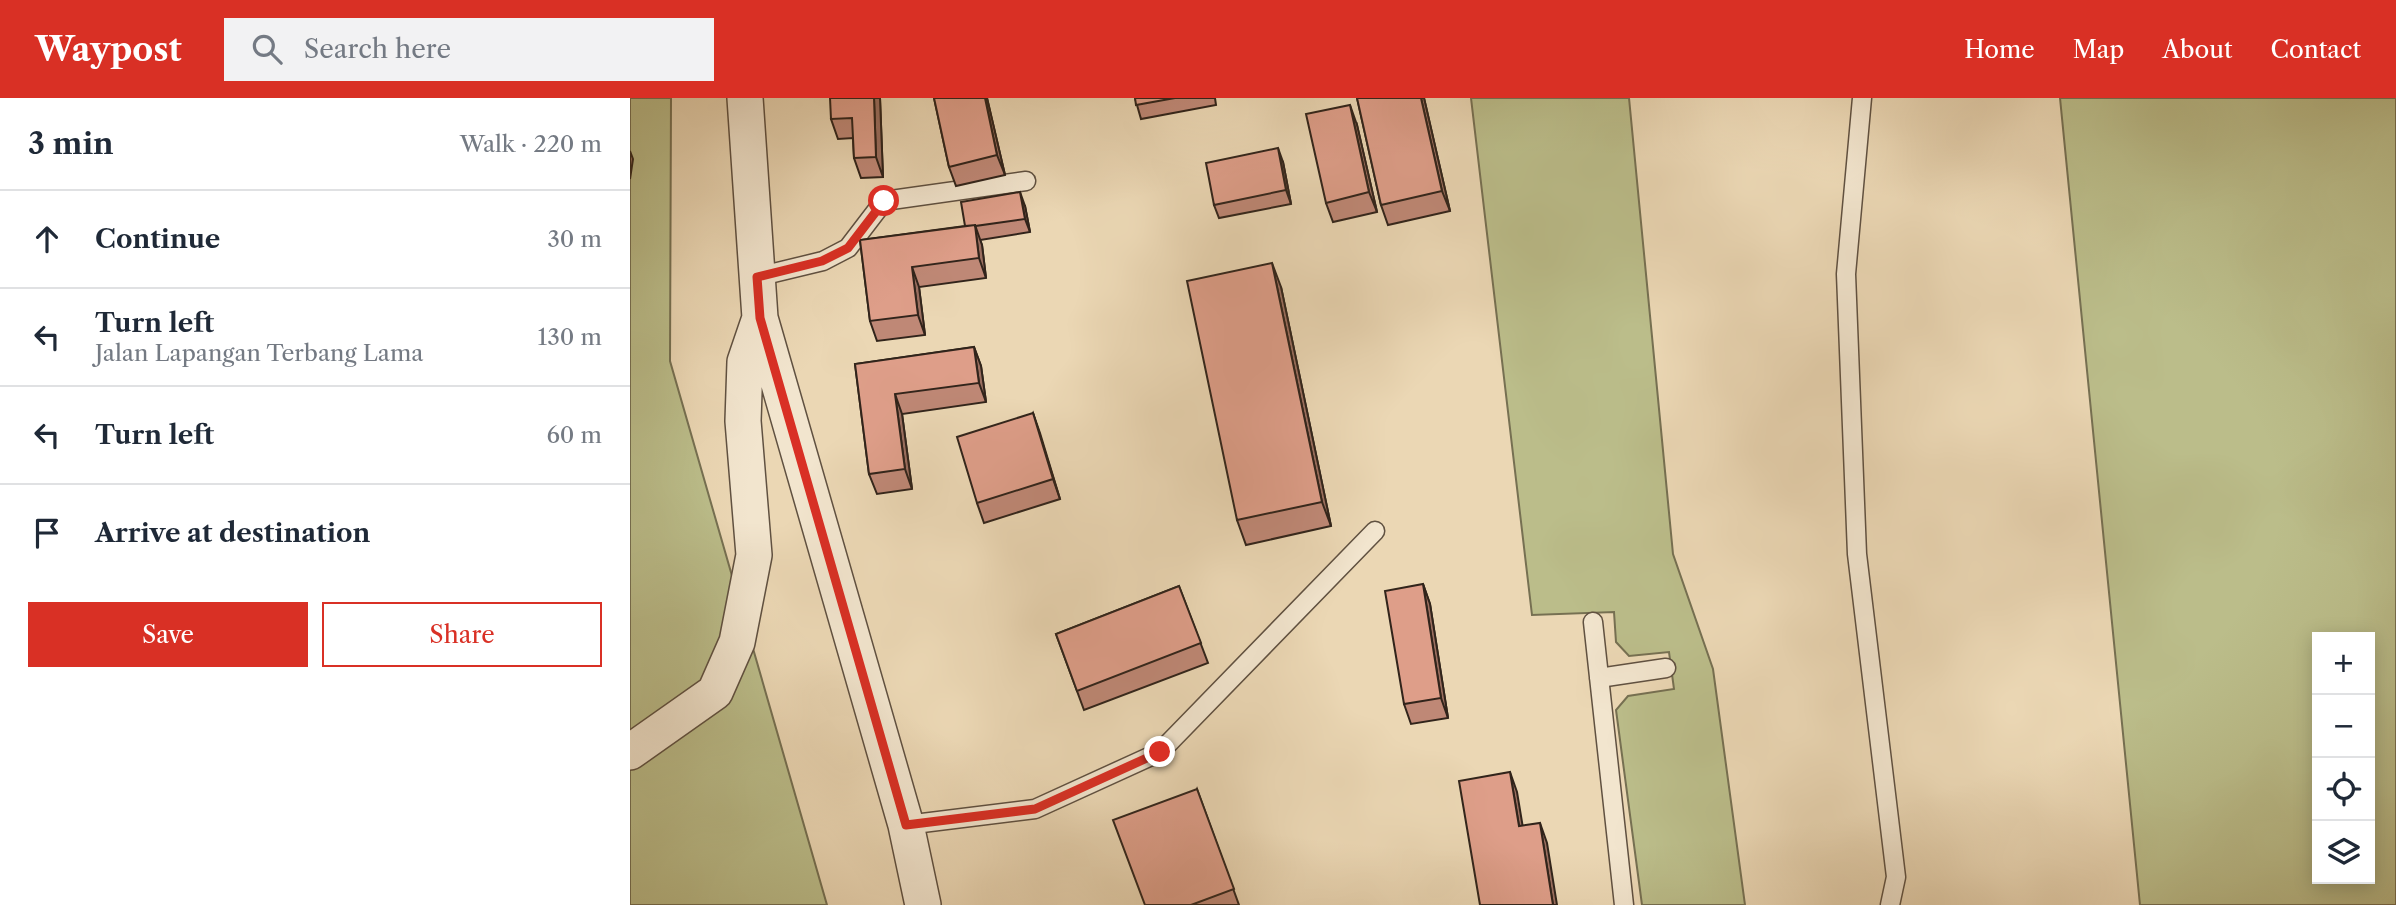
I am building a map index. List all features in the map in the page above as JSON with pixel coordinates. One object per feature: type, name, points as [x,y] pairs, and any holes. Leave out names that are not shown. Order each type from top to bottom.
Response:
[{"type":"street","points":[[745,98],[760,318],[906,825],[923,905]]},
{"type":"street","points":[[630,752],[715,692],[737,642],[754,555],[743,421],[745,362],[760,318]]},
{"type":"lane","points":[[1862,98],[1846,274],[1857,554],[1896,877],[1889,905]]},
{"type":"lane","points":[[757,277],[822,261],[848,248],[884,201],[1026,181]]},
{"type":"lane","points":[[906,825],[1035,809],[1160,752],[1375,531]]},
{"type":"lane","points":[[1593,622],[1624,905]]},
{"type":"lane","points":[[1599,678],[1666,668]]},
{"type":"green space","points":[[630,98],[671,98],[670,361],[827,905],[630,905]]},
{"type":"green space","points":[[1471,98],[1629,98],[1673,554],[1713,669],[1745,905],[1642,905],[1616,710],[1628,696],[1674,689],[1669,652],[1629,656],[1616,642],[1614,612],[1532,615]]},
{"type":"green space","points":[[2060,98],[2396,98],[2396,905],[2140,905]]},
{"type":"building","points":[[830,98],[874,98],[876,157],[854,158],[852,118],[831,119]]},
{"type":"building","points":[[934,98],[985,98],[997,155],[949,167]]},
{"type":"building","points":[[1135,98],[1175,98],[1136,105]]},
{"type":"building","points":[[1357,98],[1421,98],[1442,191],[1381,205]]},
{"type":"building","points":[[1350,105],[1369,192],[1326,203],[1306,114]]},
{"type":"building","points":[[1278,148],[1286,190],[1214,205],[1206,163]]},
{"type":"building","points":[[1020,192],[1025,219],[965,226],[961,202]]},
{"type":"building","points":[[975,225],[979,258],[912,267],[918,315],[870,321],[860,240]]},
{"type":"building","points":[[1272,263],[1322,502],[1237,520],[1187,281]]},
{"type":"building","points":[[974,347],[979,383],[895,394],[905,469],[869,474],[855,364]]},
{"type":"building","points":[[1033,413],[1053,479],[977,503],[957,437]]},
{"type":"building","points":[[1423,584],[1441,698],[1404,704],[1385,591]]},
{"type":"building","points":[[1179,586],[1201,643],[1077,691],[1056,634]]},
{"type":"building","points":[[1510,772],[1519,826],[1540,823],[1553,905],[1480,905],[1459,781]]},
{"type":"building","points":[[1197,789],[1234,889],[1191,905],[1145,905],[1113,820]]},
{"type":"route","points":[[884,201],[848,248],[822,261],[757,277],[760,318],[906,825],[1035,809],[1160,752]]}]
